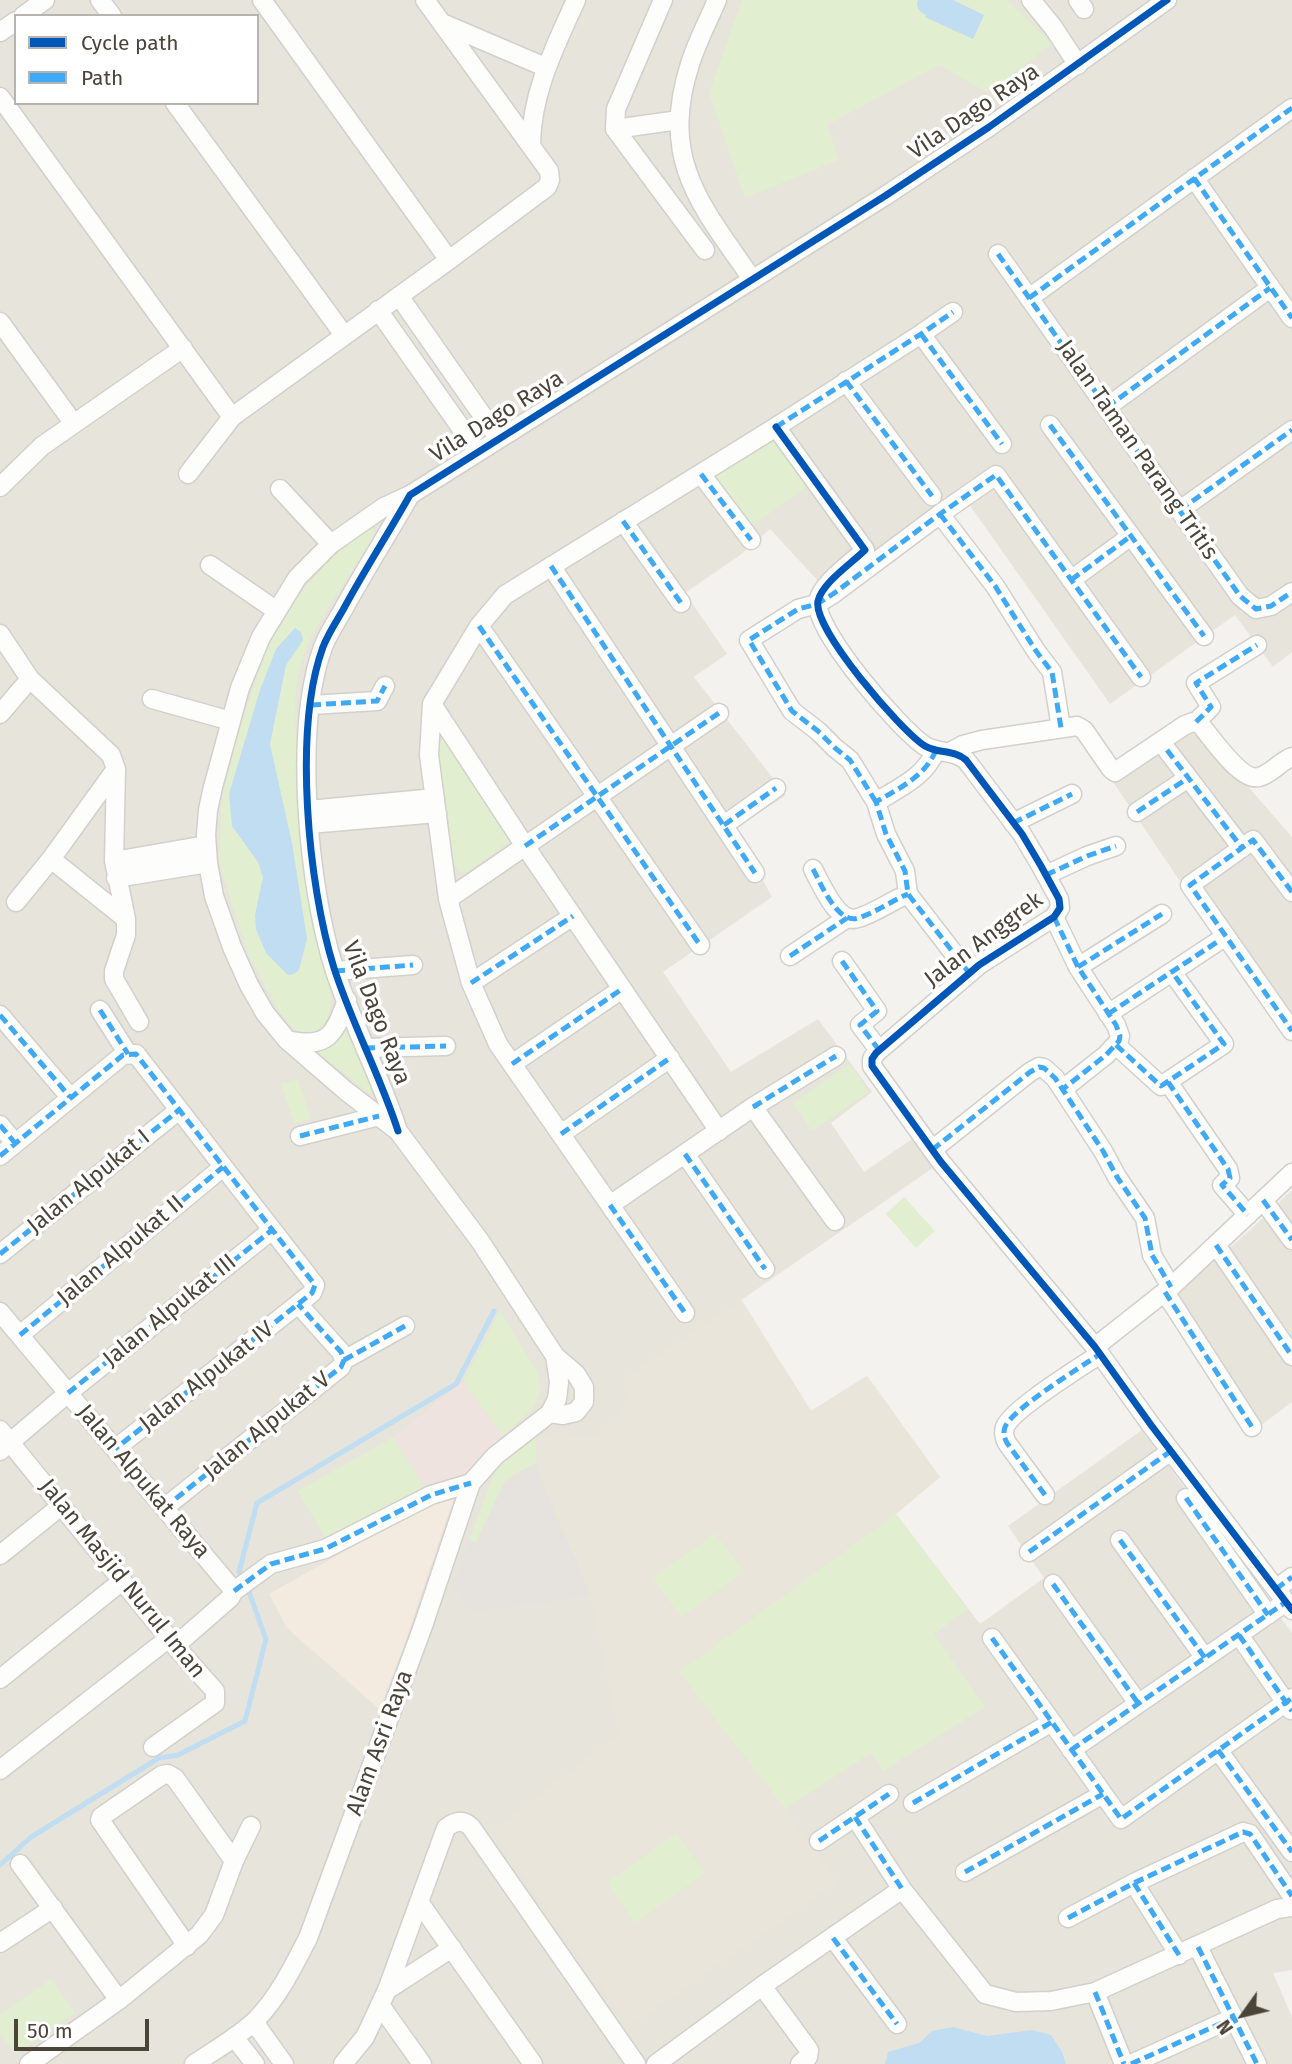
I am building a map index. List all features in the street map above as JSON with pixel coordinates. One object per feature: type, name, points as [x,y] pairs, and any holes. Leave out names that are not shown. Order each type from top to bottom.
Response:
[{"type":"street","points":[[26,14],[45,0]]},
{"type":"street","points":[[262,0],[449,260]]},
{"type":"street","points":[[188,474],[232,417],[547,187],[550,171],[425,0]]},
{"type":"street","points":[[531,143],[531,122],[545,67],[576,0]]},
{"type":"street","points":[[663,0],[616,109],[615,129],[705,250]]},
{"type":"street","points":[[717,0],[690,63],[682,92],[678,120],[681,154],[690,181],[704,207],[752,279]]},
{"type":"street","points":[[1031,0],[1054,27],[1078,65]]},
{"type":"street","name":"Vila Dago Raya","points":[[398,1131],[387,1095],[365,1048],[335,971],[322,918],[309,817],[307,757],[315,676],[324,646],[363,573],[410,495],[896,188],[989,127],[1167,0]]},
{"type":"street","points":[[442,23],[545,67]]},
{"type":"street","points":[[176,105],[344,335]]},
{"type":"street","points":[[1029,298],[1292,108]]},
{"type":"street","points":[[4,109],[232,417]]},
{"type":"street","points":[[615,129],[678,120]]},
{"type":"street","points":[[1194,178],[1292,318]]},
{"type":"street","name":"Jalan Taman Parang Tritis","points":[[998,254],[1240,596],[1256,609],[1271,606],[1292,592]]},
{"type":"street","points":[[1107,407],[1270,288]]},
{"type":"street","points":[[399,296],[499,439]]},
{"type":"street","points":[[378,310],[478,452]]},
{"type":"street","points":[[685,1313],[498,1044],[471,983],[447,899],[429,755],[432,705],[479,626],[505,595],[776,427],[953,312]]},
{"type":"street","points":[[0,322],[74,424]]},
{"type":"street","points":[[921,334],[1002,444]]},
{"type":"street","points":[[0,487],[42,446],[183,348]]},
{"type":"street","points":[[846,381],[932,496]]},
{"type":"street","points":[[1050,425],[1204,636]]},
{"type":"street","points":[[776,427],[865,550],[825,587],[817,604]]},
{"type":"street","points":[[1180,510],[1292,430]]},
{"type":"street","points":[[701,474],[751,540]]},
{"type":"street","points":[[969,973],[908,894],[905,871],[886,834],[876,802],[850,760],[792,711],[749,640],[798,609],[817,604],[833,594],[996,475],[1141,677]]},
{"type":"street","points":[[280,489],[331,544]]},
{"type":"street","points":[[288,1040],[265,1013],[249,985],[214,896],[206,845],[208,810],[240,688],[261,637],[276,611],[297,579],[331,544],[384,508],[410,495]]},
{"type":"street","points":[[940,514],[995,586],[1052,672],[1061,728]]},
{"type":"street","points":[[623,521],[681,603]]},
{"type":"street","points":[[1071,580],[1131,536]]},
{"type":"street","points":[[210,565],[276,611]]},
{"type":"street","points":[[551,566],[755,873]]},
{"type":"street","name":"Jalan Anggrek","points":[[817,604],[823,625],[863,681],[915,737],[924,746],[958,754],[965,760],[1025,838],[1060,904],[1054,917],[969,973],[879,1050]]},
{"type":"street","points":[[479,626],[700,945]]},
{"type":"street","points":[[0,635],[30,679],[111,755],[116,769],[115,870],[126,919],[126,935],[114,971],[114,979],[139,1022]]},
{"type":"street","points":[[876,802],[919,775],[943,751],[982,740],[1073,726],[1082,727],[1115,772],[1185,725],[1196,722],[1211,707],[1196,683],[1256,645]]},
{"type":"street","points":[[0,714],[30,679]]},
{"type":"street","points":[[311,705],[377,701],[385,686]]},
{"type":"street","points":[[152,699],[231,721]]},
{"type":"street","points":[[432,705],[719,1131]]},
{"type":"street","points":[[447,899],[719,713]]},
{"type":"street","points":[[1196,722],[1240,771],[1250,777],[1261,777],[1292,757]]},
{"type":"street","points":[[1167,750],[1242,848]]},
{"type":"street","points":[[16,902],[51,859],[116,769]]},
{"type":"street","points":[[1137,812],[1188,778]]},
{"type":"street","points":[[724,825],[776,788]]},
{"type":"street","points":[[1013,822],[1072,794]]},
{"type":"street","points":[[309,817],[436,805]]},
{"type":"street","points":[[1292,892],[1253,841],[1189,885],[1292,1031]]},
{"type":"street","points":[[115,870],[206,845]]},
{"type":"street","points":[[1046,876],[1087,856],[1116,846]]},
{"type":"street","points":[[51,859],[126,919]]},
{"type":"street","points":[[115,870],[208,863]]},
{"type":"street","points":[[813,869],[826,894],[847,918],[859,918],[908,894]]},
{"type":"street","points":[[1078,967],[1162,914]]},
{"type":"street","points":[[471,983],[573,916]]},
{"type":"street","points":[[1054,917],[1078,967],[1120,1034],[1116,1045],[1063,1089]]},
{"type":"street","points":[[790,956],[847,918]]},
{"type":"street","points":[[1108,1014],[1217,942]]},
{"type":"street","points":[[842,961],[877,1011],[860,1025],[879,1050],[872,1059],[873,1068],[932,1150],[1098,1351],[1285,1600]]},
{"type":"street","points":[[335,971],[413,965]]},
{"type":"street","points":[[1116,1045],[1161,1086],[1224,1044],[1171,972]]},
{"type":"street","points":[[512,1064],[622,989]]},
{"type":"street","name":"Vila Dago Raya","points":[[288,1040],[307,1045],[332,1033],[347,1000]]},
{"type":"street","points":[[100,1010],[315,1285],[313,1293],[298,1304]]},
{"type":"street","points":[[0,1015],[70,1097]]},
{"type":"street","name":"Vila Dago Raya","points":[[288,1040],[346,1091],[398,1131],[480,1241],[555,1356],[576,1374],[584,1387],[584,1402],[576,1412],[564,1415],[550,1413],[557,1399],[559,1382],[555,1356]]},
{"type":"street","points":[[365,1048],[446,1046]]},
{"type":"street","points":[[0,1156],[123,1055],[132,1054]]},
{"type":"street","points":[[610,1205],[753,1107],[836,1056]]},
{"type":"street","points":[[561,1135],[670,1058]]},
{"type":"street","points":[[932,1150],[1035,1069],[1045,1069],[1063,1089],[1104,1152],[1116,1177],[1145,1218],[1152,1255],[1168,1290],[1252,1427]]},
{"type":"street","points":[[1168,1082],[1228,1169],[1230,1178],[1222,1185],[1248,1215]]},
{"type":"street","points":[[753,1107],[835,1221]]},
{"type":"street","name":"Jalan Alpukat I","points":[[0,1254],[178,1110]]},
{"type":"street","points":[[300,1136],[379,1116]]},
{"type":"street","points":[[0,1125],[15,1143]]},
{"type":"street","points":[[685,1154],[765,1269]]},
{"type":"street","name":"Jalan Alpukat II","points":[[20,1335],[223,1167]]},
{"type":"street","points":[[1045,1495],[1003,1435],[1009,1421],[1098,1351],[1168,1290],[1292,1173]]},
{"type":"street","points":[[1263,1200],[1292,1240]]},
{"type":"street","name":"Jalan Alpukat III","points":[[3,1441],[272,1230]]},
{"type":"street","points":[[1216,1245],[1292,1356]]},
{"type":"street","name":"Jalan Alpukat V","points":[[164,1508],[341,1367],[344,1360],[341,1352],[298,1304]]},
{"type":"street","name":"Jalan Alpukat IV","points":[[115,1450],[298,1304]]},
{"type":"street","name":"Jalan Alpukat Raya","points":[[0,1312],[234,1591]]},
{"type":"street","points":[[344,1360],[405,1326]]},
{"type":"street","name":"Alam Asri Raya","points":[[194,2064],[254,2022],[288,1978],[308,1938],[423,1626],[471,1483],[495,1456],[550,1413]]},
{"type":"street","name":"Jalan Masjid Nurul Iman","points":[[3,1441],[61,1506],[215,1691],[215,1703],[153,1747]]},
{"type":"street","points":[[1029,1552],[1171,1451]]},
{"type":"street","points":[[0,1770],[230,1598],[234,1591],[271,1564],[325,1549],[431,1495],[471,1483]]},
{"type":"street","points":[[1186,1498],[1268,1615]]},
{"type":"street","points":[[0,1555],[61,1506]]},
{"type":"street","points":[[1120,1540],[1205,1658]]},
{"type":"street","points":[[1072,1749],[1268,1615],[1285,1600],[1292,1577]]},
{"type":"street","points":[[0,1679],[122,1581]]},
{"type":"street","points":[[1053,1584],[1139,1703]]},
{"type":"street","points":[[992,1637],[1121,1819],[1218,1750],[1290,1704],[1239,1635]]},
{"type":"street","points":[[913,1803],[1052,1722]]},
{"type":"street","points":[[1218,1750],[1292,1852]]},
{"type":"street","points":[[187,1946],[100,1820],[101,1817],[162,1775],[168,1774],[175,1778],[234,1861]]},
{"type":"street","points":[[819,1841],[890,1794]]},
{"type":"street","points":[[965,1872],[1103,1794]]},
{"type":"street","points":[[855,1817],[902,1889],[985,1994],[1016,2002],[1051,2001],[1095,1992],[1277,1909],[1292,1907]]},
{"type":"street","points":[[342,2064],[365,2037],[384,1997],[446,1828],[452,1823],[466,1822],[636,2064]]},
{"type":"street","points":[[29,2064],[119,2000],[198,1936],[214,1915],[234,1861],[251,1826]]},
{"type":"street","points":[[1068,1918],[1133,1883],[1243,1832],[1251,1834],[1292,1896]]},
{"type":"street","points":[[20,1864],[119,2000]]},
{"type":"street","points":[[1133,1883],[1179,1955]]},
{"type":"street","points":[[656,2064],[762,1986],[902,1889]]},
{"type":"street","points":[[419,1902],[533,2064]]},
{"type":"street","points":[[0,1943],[52,1908]]},
{"type":"street","points":[[833,1938],[897,2024]]},
{"type":"street","points":[[1198,1947],[1256,2064]]},
{"type":"street","points":[[384,1997],[452,1948]]},
{"type":"street","points":[[762,1986],[809,2050],[808,2057],[800,2064]]},
{"type":"street","points":[[1095,1992],[1124,2064]]},
{"type":"street","points":[[384,1997],[422,2064]]},
{"type":"street","points":[[1131,2064],[1233,2018]]},
{"type":"street","points":[[254,2022],[284,2064]]},
{"type":"street","points":[[234,2036],[255,2064]]},
{"type":"shaded area","points":[[0,0],[1292,0],[1292,652],[1273,667],[1235,615],[1110,704],[959,490],[853,566],[820,583],[770,529],[739,556],[685,593],[727,654],[694,677],[786,795],[735,829],[772,897],[663,972],[731,1072],[818,1019],[872,1092],[831,1123],[864,1172],[912,1139],[933,1168],[741,1300],[811,1411],[867,1376],[940,1477],[896,1514],[980,1624],[1044,1578],[1008,1526],[1142,1430],[1292,1633],[1292,1970],[1273,1973],[1292,2017],[1292,2064],[0,2064]]},
{"type":"shaded area","points":[[1191,727],[1197,728],[1292,837],[1292,1042],[1111,779]]},
{"type":"shaded area","points":[[1292,1190],[1292,1402],[1248,1435],[1163,1305]]},
{"type":"shaded area","points":[[741,1299],[811,1411],[867,1376],[940,1477],[896,1514],[968,1609],[934,1634],[985,1707],[883,1771],[871,1753],[785,1809],[838,1882],[629,2027],[492,1831],[619,1733],[591,1596],[536,1463],[536,1437],[561,1432],[591,1437],[608,1429],[619,1416],[626,1400],[624,1378]]},
{"type":"shaded area","points":[[463,1381],[503,1436],[475,1463],[468,1479],[427,1492],[393,1437]]},
{"type":"shaded area","points":[[536,1463],[591,1596],[472,1612],[453,1588],[469,1540],[476,1543],[504,1483]]},
{"type":"shaded area","points":[[454,1498],[402,1651],[379,1709],[287,1628],[269,1594],[432,1502]]},
{"type":"green space","points":[[742,0],[1007,0],[1052,44],[988,93],[939,65],[827,125],[839,160],[745,198],[709,93]]},
{"type":"green space","points":[[773,434],[808,486],[752,526],[713,472]]},
{"type":"green space","points":[[371,526],[374,538],[318,625],[301,663],[297,682],[295,720],[306,876],[311,905],[329,966],[331,998],[325,1024],[313,1032],[297,1033],[280,1013],[248,954],[219,864],[221,809],[229,762],[268,643],[296,599],[328,561],[364,527]]},
{"type":"green space","points":[[450,738],[515,838],[467,872],[459,871],[451,861],[437,748],[442,739]]},
{"type":"green space","points":[[344,1021],[375,1087],[369,1094],[315,1049]]},
{"type":"green space","points":[[849,1064],[869,1092],[812,1131],[793,1103]]},
{"type":"green space","points":[[298,1079],[311,1119],[294,1124],[281,1084]]},
{"type":"green space","points":[[904,1197],[935,1231],[916,1248],[886,1214]]},
{"type":"green space","points":[[500,1310],[537,1372],[541,1388],[534,1408],[503,1436],[463,1381]]},
{"type":"green space","points":[[393,1437],[427,1492],[327,1541],[298,1491]]},
{"type":"green space","points":[[536,1437],[536,1463],[504,1483],[476,1543],[469,1540],[494,1473],[504,1460]]},
{"type":"green space","points":[[896,1514],[968,1609],[934,1634],[985,1707],[883,1771],[871,1753],[785,1809],[679,1672]]},
{"type":"green space","points":[[715,1533],[744,1572],[681,1617],[653,1578]]},
{"type":"green space","points":[[676,1833],[705,1873],[635,1923],[607,1883]]},
{"type":"green space","points":[[51,1979],[75,2013],[16,2055],[0,2033],[0,2015]]},
{"type":"water","points":[[918,0],[953,0],[984,15],[973,39],[925,17],[918,7]]},
{"type":"water","points":[[295,628],[301,632],[303,640],[286,665],[270,744],[292,843],[307,939],[299,970],[288,975],[266,953],[256,929],[255,915],[263,877],[258,862],[232,826],[229,794],[260,690],[276,649]]},
{"type":"water","points":[[953,2027],[987,2036],[1032,2030],[1051,2035],[1066,2064],[885,2064],[888,2052],[919,2043],[932,2031]]},
{"type":"waterway","points":[[0,1865],[31,1837],[159,1758],[178,1755],[245,1721],[266,1639],[239,1572],[257,1503],[456,1384],[494,1311]]},
{"type":"marked path","points":[[1029,298],[1292,108]]},
{"type":"marked path","points":[[1194,178],[1292,318]]},
{"type":"marked path","points":[[998,254],[1240,596],[1256,609],[1271,606],[1292,592]]},
{"type":"marked path","points":[[1107,407],[1270,288]]},
{"type":"marked path","points":[[776,427],[953,312]]},
{"type":"marked path","points":[[921,334],[1002,444]]},
{"type":"marked path","points":[[846,381],[932,496]]},
{"type":"marked path","points":[[1050,425],[1204,636]]},
{"type":"marked path","points":[[1180,510],[1292,430]]},
{"type":"marked path","points":[[701,474],[751,540]]},
{"type":"marked path","points":[[876,802],[850,760],[792,711],[749,640],[798,609],[817,604],[833,594],[996,475],[1141,677]]},
{"type":"marked path","points":[[940,514],[995,586],[1052,672],[1061,728]]},
{"type":"marked path","points":[[623,521],[681,603]]},
{"type":"marked path","points":[[1071,580],[1131,536]]},
{"type":"marked path","points":[[551,566],[755,873]]},
{"type":"marked path","points":[[479,626],[700,945]]},
{"type":"marked path","points":[[1196,722],[1211,707],[1196,683],[1257,645]]},
{"type":"marked path","points":[[311,705],[377,701],[385,686]]},
{"type":"marked path","points":[[525,846],[719,713]]},
{"type":"marked path","points":[[936,750],[918,775],[876,802],[886,834],[905,871],[908,894],[969,973]]},
{"type":"marked path","points":[[1167,750],[1242,848]]},
{"type":"marked path","points":[[1137,812],[1188,778]]},
{"type":"marked path","points":[[724,825],[776,788]]},
{"type":"marked path","points":[[1013,823],[1072,794]]},
{"type":"marked path","points":[[1292,892],[1253,840],[1190,885],[1292,1031]]},
{"type":"marked path","points":[[1046,875],[1116,846]]},
{"type":"marked path","points":[[813,869],[837,910],[851,919],[864,916],[908,894]]},
{"type":"marked path","points":[[1078,967],[1162,914]]},
{"type":"marked path","points":[[471,983],[573,916]]},
{"type":"marked path","points":[[1054,917],[1078,967],[1116,1025],[1120,1036],[1119,1041],[1106,1055],[1063,1089]]},
{"type":"marked path","points":[[790,956],[847,918]]},
{"type":"marked path","points":[[1108,1014],[1217,942]]},
{"type":"marked path","points":[[842,961],[877,1011],[860,1025],[879,1050]]},
{"type":"marked path","points":[[335,971],[413,965]]},
{"type":"marked path","points":[[1116,1045],[1161,1086],[1224,1044],[1172,972]]},
{"type":"marked path","points":[[512,1064],[622,989]]},
{"type":"marked path","points":[[100,1010],[128,1054]]},
{"type":"marked path","points":[[0,1015],[70,1097]]},
{"type":"marked path","points":[[365,1048],[446,1046]]},
{"type":"marked path","points":[[0,1156],[123,1055],[136,1054],[315,1285],[312,1293],[115,1449]]},
{"type":"marked path","points":[[753,1107],[836,1056]]},
{"type":"marked path","points":[[561,1134],[670,1058]]},
{"type":"marked path","points":[[932,1150],[1030,1072],[1039,1067],[1044,1068],[1055,1078],[1145,1218],[1152,1255],[1171,1287]]},
{"type":"marked path","points":[[1168,1082],[1228,1169],[1230,1178],[1222,1185],[1248,1215]]},
{"type":"marked path","points":[[0,1254],[179,1110]]},
{"type":"marked path","points":[[300,1136],[379,1116]]},
{"type":"marked path","points":[[0,1125],[15,1143]]},
{"type":"marked path","points":[[685,1154],[765,1269]]},
{"type":"marked path","points":[[20,1335],[223,1167]]},
{"type":"marked path","points":[[1263,1200],[1292,1240]]},
{"type":"marked path","points":[[610,1205],[685,1313]]},
{"type":"marked path","points":[[68,1393],[272,1230]]},
{"type":"marked path","points":[[1216,1245],[1292,1356]]},
{"type":"marked path","points":[[1165,1292],[1252,1427]]},
{"type":"marked path","points":[[164,1508],[341,1367],[344,1360],[341,1352],[298,1304]]},
{"type":"marked path","points":[[344,1360],[405,1326]]},
{"type":"marked path","points":[[1045,1495],[1007,1443],[1005,1427],[1010,1419],[1033,1399],[1100,1354]]},
{"type":"marked path","points":[[1029,1552],[1171,1451]]},
{"type":"marked path","points":[[234,1591],[271,1564],[325,1549],[431,1495],[471,1483]]},
{"type":"marked path","points":[[1186,1498],[1268,1615]]},
{"type":"marked path","points":[[1120,1540],[1205,1658]]},
{"type":"marked path","points":[[1276,1589],[1292,1577]]},
{"type":"marked path","points":[[1053,1584],[1138,1703]]},
{"type":"marked path","points":[[1071,1750],[1286,1602]]},
{"type":"marked path","points":[[1239,1635],[1292,1711]]},
{"type":"marked path","points":[[992,1638],[1121,1819],[1292,1698]]},
{"type":"marked path","points":[[913,1803],[1052,1722]]},
{"type":"marked path","points":[[1218,1750],[1292,1852]]},
{"type":"marked path","points":[[819,1841],[889,1794]]},
{"type":"marked path","points":[[965,1872],[1103,1794]]},
{"type":"marked path","points":[[855,1817],[902,1889]]},
{"type":"marked path","points":[[1068,1918],[1134,1883],[1243,1832],[1250,1834],[1292,1896]]},
{"type":"marked path","points":[[1134,1883],[1179,1955]]},
{"type":"marked path","points":[[833,1938],[897,2024]]},
{"type":"marked path","points":[[1198,1947],[1257,2064]]},
{"type":"marked path","points":[[1095,1992],[1124,2064]]},
{"type":"marked path","points":[[1131,2064],[1233,2018]]},
{"type":"cycle path","points":[[398,1131],[341,989],[325,934],[311,852],[306,763],[308,720],[323,647],[410,495],[885,196],[989,127],[1167,0]]},
{"type":"cycle path","points":[[776,427],[865,550],[831,580],[821,594],[818,601],[820,614],[829,633],[860,678],[913,737],[925,746],[956,754],[966,760],[1022,834],[1059,899],[1060,908],[1054,917],[979,965],[876,1053],[872,1066],[941,1162],[1095,1347],[1292,1610]]}]
